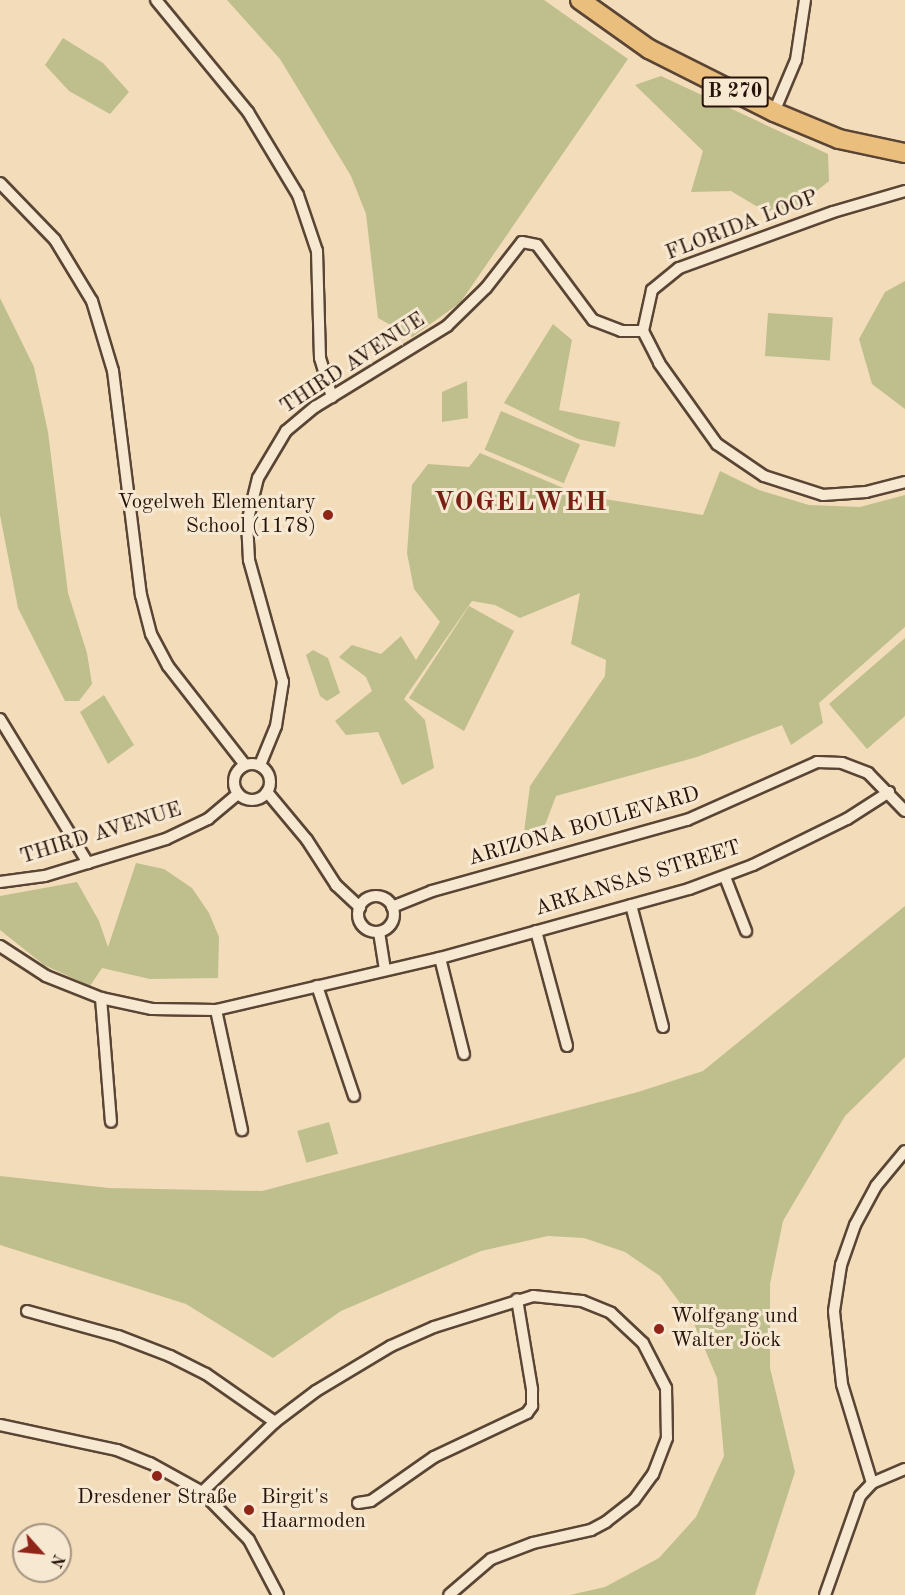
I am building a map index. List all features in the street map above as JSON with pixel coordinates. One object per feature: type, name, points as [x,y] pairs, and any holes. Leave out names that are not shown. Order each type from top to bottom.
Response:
[{"type":"main road","name":"B 270","points":[[580,0],[649,49],[774,111],[839,139],[905,153]]},
{"type":"street","points":[[156,0],[248,112],[298,195],[317,251],[320,358],[332,397]]},
{"type":"street","points":[[774,111],[796,60],[805,0]]},
{"type":"street","points":[[0,183],[55,240],[92,301],[113,371],[141,595],[150,633],[168,666],[245,765]]},
{"type":"street","name":"FLORIDA LOOP","points":[[643,332],[644,314],[652,290],[679,268],[833,212],[905,191]]},
{"type":"street","name":"THIRD AVENUE","points":[[260,765],[276,726],[283,682],[249,560],[249,508],[264,465],[279,440],[303,415],[453,321],[486,288],[522,242],[537,244],[593,320],[621,331],[643,332]]},
{"type":"street","points":[[643,332],[659,363],[711,437],[764,476],[823,495],[866,492],[905,483]]},
{"type":"street","points":[[0,719],[88,863]]},
{"type":"street","name":"ARIZONA BOULEVARD","points":[[392,907],[432,891],[687,820],[810,763],[851,765],[874,778],[905,812]]},
{"type":"street","points":[[245,765],[260,765],[270,777],[267,792],[253,800],[238,794],[234,777],[245,765]]},
{"type":"street","points":[[267,792],[307,840],[336,885],[360,907],[362,925],[379,932]]},
{"type":"street","name":"ARKANSAS STREET","points":[[0,946],[46,976],[101,998],[152,1009],[216,1010],[440,958],[725,877],[834,826],[889,792]]},
{"type":"street","name":"THIRD AVENUE","points":[[0,882],[45,876],[189,830],[238,794]]},
{"type":"street","points":[[725,877],[746,931]]},
{"type":"street","points":[[360,907],[368,898],[379,897],[392,907],[390,924],[379,932]]},
{"type":"street","points":[[631,905],[663,1027]]},
{"type":"street","points":[[536,931],[567,1047]]},
{"type":"street","points":[[379,932],[386,969]]},
{"type":"street","points":[[440,958],[464,1053]]},
{"type":"street","points":[[317,986],[354,1096]]},
{"type":"street","points":[[101,998],[111,1122]]},
{"type":"street","points":[[216,1010],[242,1130]]},
{"type":"street","points":[[872,1483],[842,1384],[834,1311],[841,1265],[855,1225],[876,1186],[905,1151]]},
{"type":"street","points":[[202,1492],[275,1422],[316,1391],[391,1346],[434,1327],[517,1299],[549,1295],[582,1301],[611,1313],[633,1332],[662,1373],[669,1402],[667,1438],[649,1481],[620,1513],[591,1530],[533,1543],[491,1558],[449,1595]]},
{"type":"street","points":[[358,1503],[371,1501],[434,1457],[527,1413],[532,1406],[532,1389],[517,1299]]},
{"type":"street","points":[[27,1311],[118,1336],[170,1356],[215,1380],[275,1422]]},
{"type":"street","points":[[0,1425],[117,1450],[150,1463],[202,1492],[249,1540],[278,1595]]},
{"type":"street","points":[[825,1595],[854,1506],[872,1483],[905,1469]]},
{"type":"green space","points":[[227,0],[544,0],[628,59],[460,303],[412,337],[378,318],[366,214],[351,176],[280,59]]},
{"type":"green space","points":[[63,38],[103,63],[129,92],[110,114],[69,91],[45,65]]},
{"type":"green space","points":[[661,76],[828,154],[829,181],[797,207],[766,212],[731,191],[691,192],[703,151],[635,85]]},
{"type":"green space","points":[[905,281],[905,409],[872,384],[859,339],[885,292]]},
{"type":"green space","points":[[0,298],[34,367],[48,432],[68,593],[87,653],[92,684],[79,701],[65,701],[18,608],[0,515]]},
{"type":"green space","points":[[768,313],[833,318],[830,360],[765,356]]},
{"type":"green space","points":[[553,324],[572,340],[559,410],[620,422],[615,447],[578,439],[504,403]]},
{"type":"green space","points":[[467,381],[468,418],[442,422],[442,392]]},
{"type":"green space","points":[[501,411],[580,445],[564,483],[485,450]]},
{"type":"green space","points":[[480,453],[580,495],[703,515],[720,471],[759,490],[809,505],[860,507],[905,495],[905,627],[819,703],[823,723],[791,745],[782,725],[697,757],[556,796],[545,825],[524,832],[530,786],[605,676],[606,660],[571,644],[580,593],[520,618],[495,605],[472,601],[404,699],[425,720],[434,768],[402,785],[378,732],[346,735],[335,721],[372,691],[366,677],[339,657],[352,645],[381,654],[401,636],[416,660],[440,622],[414,589],[407,553],[412,485],[428,464],[469,467]]},
{"type":"green space","points":[[469,606],[514,631],[464,731],[409,698]]},
{"type":"green space","points":[[905,638],[905,716],[867,749],[829,704]]},
{"type":"green space","points":[[313,650],[328,658],[340,693],[327,701],[320,696],[306,655]]},
{"type":"green space","points":[[104,695],[134,745],[108,764],[80,712]]},
{"type":"green space","points":[[136,863],[164,869],[192,888],[209,913],[219,937],[218,978],[150,979],[102,968],[90,986],[44,965],[0,930],[0,896],[77,882],[99,921],[108,947]]},
{"type":"green space","points":[[905,906],[905,1057],[845,1116],[783,1221],[770,1284],[770,1368],[795,1472],[755,1595],[570,1595],[605,1587],[659,1558],[696,1517],[724,1456],[717,1378],[692,1319],[660,1276],[625,1252],[584,1238],[548,1236],[481,1251],[341,1311],[273,1358],[186,1304],[0,1245],[0,1176],[109,1188],[262,1191],[638,1092],[703,1071]]},
{"type":"green space","points":[[329,1122],[338,1154],[306,1163],[297,1131]]},
{"type":"place","name":"Vogelweh Elementary School (1178)","points":[[328,515]]},
{"type":"place","name":"Wolfgang und Walter Jöck","points":[[659,1329]]},
{"type":"place","name":"Dresdener Straße","points":[[157,1476]]},
{"type":"place","name":"Birgit's Haarmoden","points":[[249,1510]]},
{"type":"district","name":"VOGELWEH","points":[[521,503]]}]
